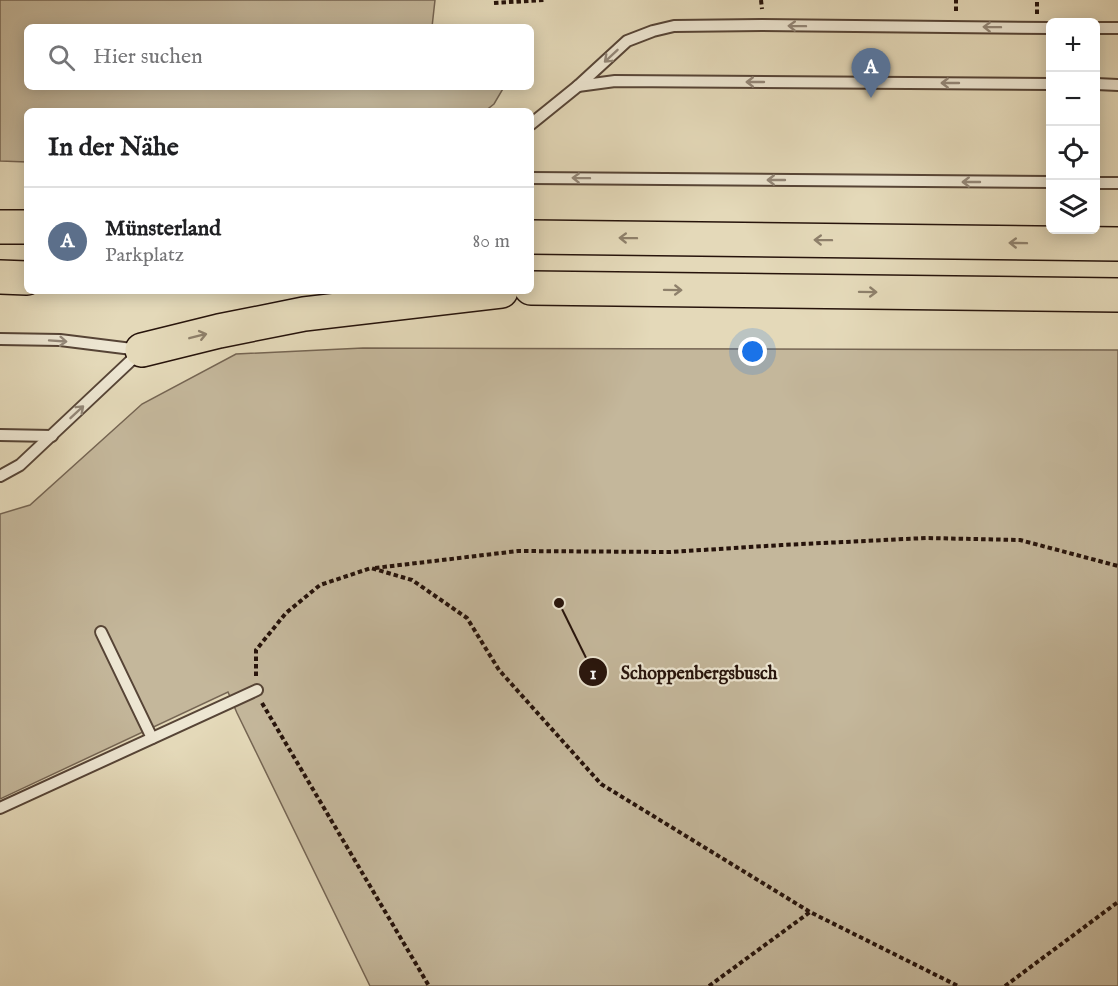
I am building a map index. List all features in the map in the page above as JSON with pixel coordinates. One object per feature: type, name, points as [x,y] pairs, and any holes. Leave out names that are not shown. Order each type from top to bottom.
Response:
[{"type":"highway","points":[[0,227],[24,228]]},
{"type":"highway","points":[[534,237],[1118,244]]},
{"type":"highway","points":[[0,277],[24,278]]},
{"type":"highway","points":[[534,288],[1118,295]]},
{"type":"highway","points":[[142,350],[219,331],[304,314],[475,294]]},
{"type":"lane","points":[[534,122],[578,86],[627,41],[674,26],[1046,28]]},
{"type":"lane","points":[[1100,28],[1118,28]]},
{"type":"lane","points":[[578,86],[615,81],[1046,84]]},
{"type":"lane","points":[[1100,84],[1118,85]]},
{"type":"lane","points":[[534,178],[1046,182]]},
{"type":"lane","points":[[1100,183],[1118,183]]},
{"type":"lane","points":[[0,339],[60,340],[142,350]]},
{"type":"lane","points":[[0,476],[20,465],[142,350]]},
{"type":"lane","points":[[0,435],[52,436]]},
{"type":"lane","points":[[101,632],[152,738]]},
{"type":"lane","points":[[0,808],[256,691]]},
{"type":"path","points":[[494,3],[544,0]]},
{"type":"path","points":[[429,986],[256,691],[256,650],[286,612],[320,585],[371,568],[518,551],[670,552],[782,544],[926,538],[1020,540],[1118,566]]},
{"type":"path","points":[[371,568],[412,579],[467,618],[499,670],[601,784],[810,912],[958,986]]},
{"type":"path","points":[[1005,986],[1118,902]]},
{"type":"path","points":[[709,986],[810,912]]},
{"type":"shaded area","points":[[0,0],[435,0],[432,24],[24,24],[24,90],[502,90],[489,108],[24,108],[24,162],[0,161]]},
{"type":"shaded area","points":[[363,348],[1118,350],[1118,986],[370,986],[228,692],[0,799],[0,514],[30,505],[142,404],[236,354]]},
{"type":"place","name":"Münsterland","points":[[871,98]]},
{"type":"place","name":"Schoppenbergsbusch","points":[[559,603]]}]
